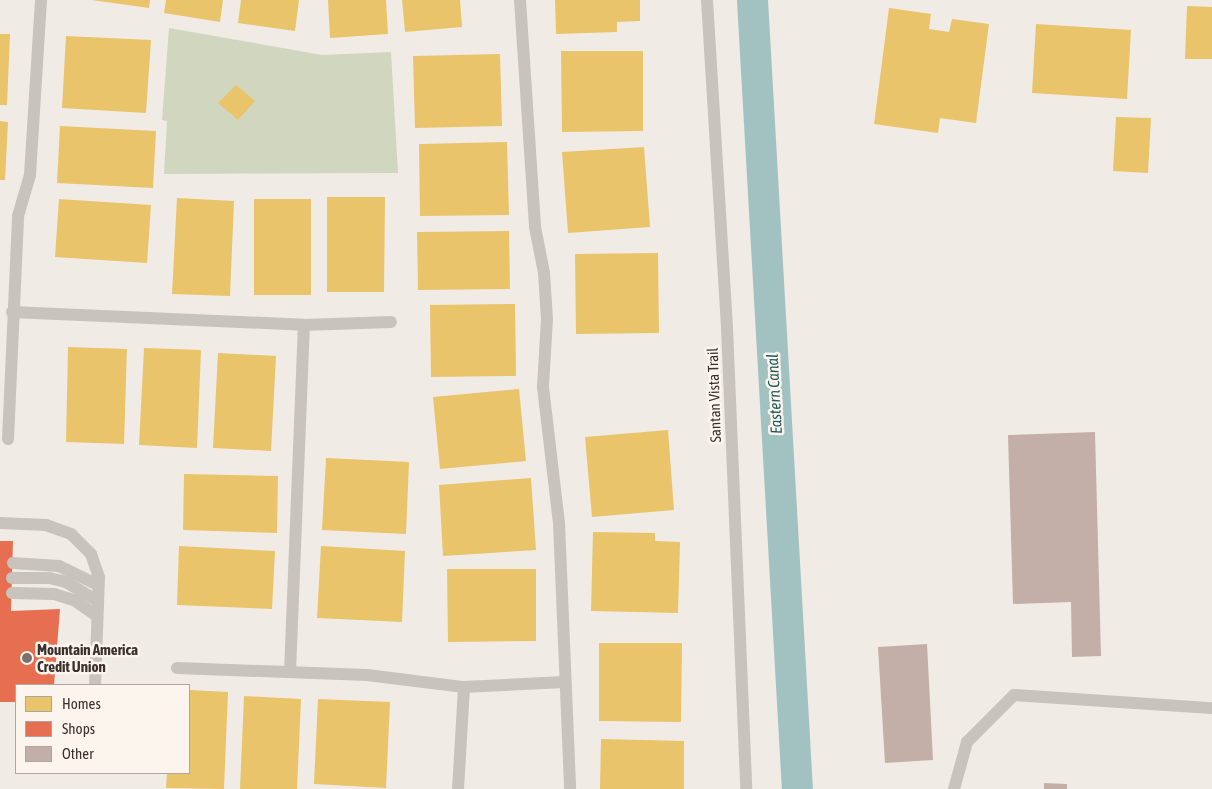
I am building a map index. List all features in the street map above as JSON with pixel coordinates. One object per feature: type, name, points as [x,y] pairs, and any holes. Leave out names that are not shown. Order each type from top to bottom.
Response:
[{"type":"lane","points":[[8,439],[12,312],[18,216],[30,175],[41,0]]},
{"type":"lane","points":[[520,0],[535,227],[545,291],[543,387],[559,523],[570,789]]},
{"type":"lane","name":"Santan Vista Trail","points":[[707,0],[727,328],[746,789]]},
{"type":"lane","points":[[12,312],[304,325],[392,322]]},
{"type":"lane","points":[[290,672],[304,325]]},
{"type":"lane","points":[[0,523],[46,524],[71,534],[91,554],[98,586],[95,684]]},
{"type":"lane","points":[[12,564],[59,566],[98,586]]},
{"type":"lane","points":[[12,578],[49,578],[66,582],[98,602]]},
{"type":"lane","points":[[12,593],[54,594],[74,600],[97,616]]},
{"type":"lane","points":[[177,668],[367,675],[464,687],[565,682]]},
{"type":"lane","points":[[458,789],[464,687]]},
{"type":"lane","points":[[954,789],[967,742],[1014,695],[1212,708]]},
{"type":"green space","points":[[169,28],[322,55],[391,52],[398,173],[164,174],[167,121],[162,120]]},
{"type":"building: Homes","points":[[92,0],[150,0],[149,8]]},
{"type":"building: Homes","points":[[166,0],[223,0],[220,22],[164,13]]},
{"type":"building: Homes","points":[[241,0],[299,0],[295,31],[238,23]]},
{"type":"building: Homes","points":[[328,0],[386,0],[388,34],[330,38]]},
{"type":"building: Homes","points":[[402,0],[460,0],[462,27],[405,32]]},
{"type":"building: Homes","points":[[555,0],[640,0],[640,21],[617,22],[617,32],[556,34]]},
{"type":"building: Homes","points":[[1187,6],[1212,7],[1212,59],[1185,59]]},
{"type":"building: Homes","points":[[889,8],[931,14],[929,29],[949,32],[952,19],[989,24],[976,123],[940,118],[938,133],[874,124]]},
{"type":"building: Homes","points":[[1036,24],[1131,30],[1127,99],[1032,93]]},
{"type":"building: Homes","points":[[0,34],[10,34],[7,105],[0,105]]},
{"type":"building: Homes","points":[[66,36],[151,40],[146,113],[62,108]]},
{"type":"building: Homes","points":[[561,51],[643,51],[643,131],[562,132]]},
{"type":"building: Homes","points":[[500,54],[502,126],[415,128],[413,56]]},
{"type":"building: Homes","points":[[236,85],[255,101],[238,120],[218,103]]},
{"type":"building: Homes","points":[[1116,117],[1151,118],[1148,173],[1113,171]]},
{"type":"building: Homes","points":[[0,121],[8,122],[5,180],[0,180]]},
{"type":"building: Homes","points":[[60,126],[156,131],[153,188],[57,183]]},
{"type":"building: Homes","points":[[507,142],[509,215],[420,216],[419,144]]},
{"type":"building: Homes","points":[[644,147],[650,227],[568,233],[562,152]]},
{"type":"building: Homes","points":[[327,197],[385,197],[384,292],[327,292]]},
{"type":"building: Homes","points":[[177,198],[234,201],[230,296],[172,294]]},
{"type":"building: Homes","points":[[59,199],[151,205],[147,263],[55,257]]},
{"type":"building: Homes","points":[[254,199],[311,199],[311,295],[254,295]]},
{"type":"building: Homes","points":[[509,231],[510,289],[418,290],[417,232]]},
{"type":"building: Homes","points":[[658,253],[659,333],[576,334],[575,254]]},
{"type":"building: Homes","points":[[515,304],[516,376],[431,377],[430,305]]},
{"type":"building: Homes","points":[[68,347],[127,349],[124,444],[66,442]]},
{"type":"building: Homes","points":[[144,348],[201,350],[197,448],[139,445]]},
{"type":"building: Homes","points":[[218,353],[276,356],[271,451],[213,448]]},
{"type":"building: Homes","points":[[519,389],[526,461],[440,469],[433,397]]},
{"type":"building: Homes","points":[[668,430],[674,510],[592,517],[585,437]]},
{"type":"building: Homes","points":[[326,458],[409,462],[406,534],[322,530]]},
{"type":"building: Homes","points":[[184,474],[278,476],[277,533],[183,530]]},
{"type":"building: Homes","points":[[531,478],[536,550],[443,556],[439,485]]},
{"type":"building: Homes","points":[[593,532],[655,533],[655,541],[680,542],[678,613],[591,611]]},
{"type":"building: Homes","points":[[179,546],[275,551],[272,609],[177,605]]},
{"type":"building: Homes","points":[[321,546],[405,551],[402,622],[317,618]]},
{"type":"building: Homes","points":[[447,569],[536,569],[536,641],[448,642]]},
{"type":"building: Homes","points":[[599,643],[682,643],[681,722],[599,721]]},
{"type":"building: Homes","points":[[190,690],[228,692],[224,789],[166,788],[167,774],[190,774]]},
{"type":"building: Homes","points":[[244,696],[301,699],[297,789],[240,789]]},
{"type":"building: Homes","points":[[318,699],[390,702],[386,788],[314,784]]},
{"type":"building: Homes","points":[[601,739],[684,741],[684,789],[600,789]]},
{"type":"building: Shops","name":"Mountain America Credit Union","points":[[0,541],[13,541],[11,611],[60,609],[54,684],[15,684],[15,702],[0,702]]},
{"type":"building: Other","points":[[1095,432],[1101,656],[1072,657],[1071,602],[1013,604],[1008,435]]},
{"type":"building: Other","points":[[927,644],[933,760],[885,763],[878,647]]},
{"type":"building: Other","points":[[1044,783],[1067,784],[1067,789],[1044,789]]},
{"type":"waterway","name":"Eastern Canal","points":[[752,0],[797,789]]},
{"type":"place","name":"Mountain America Credit Union","points":[[27,658]]}]
